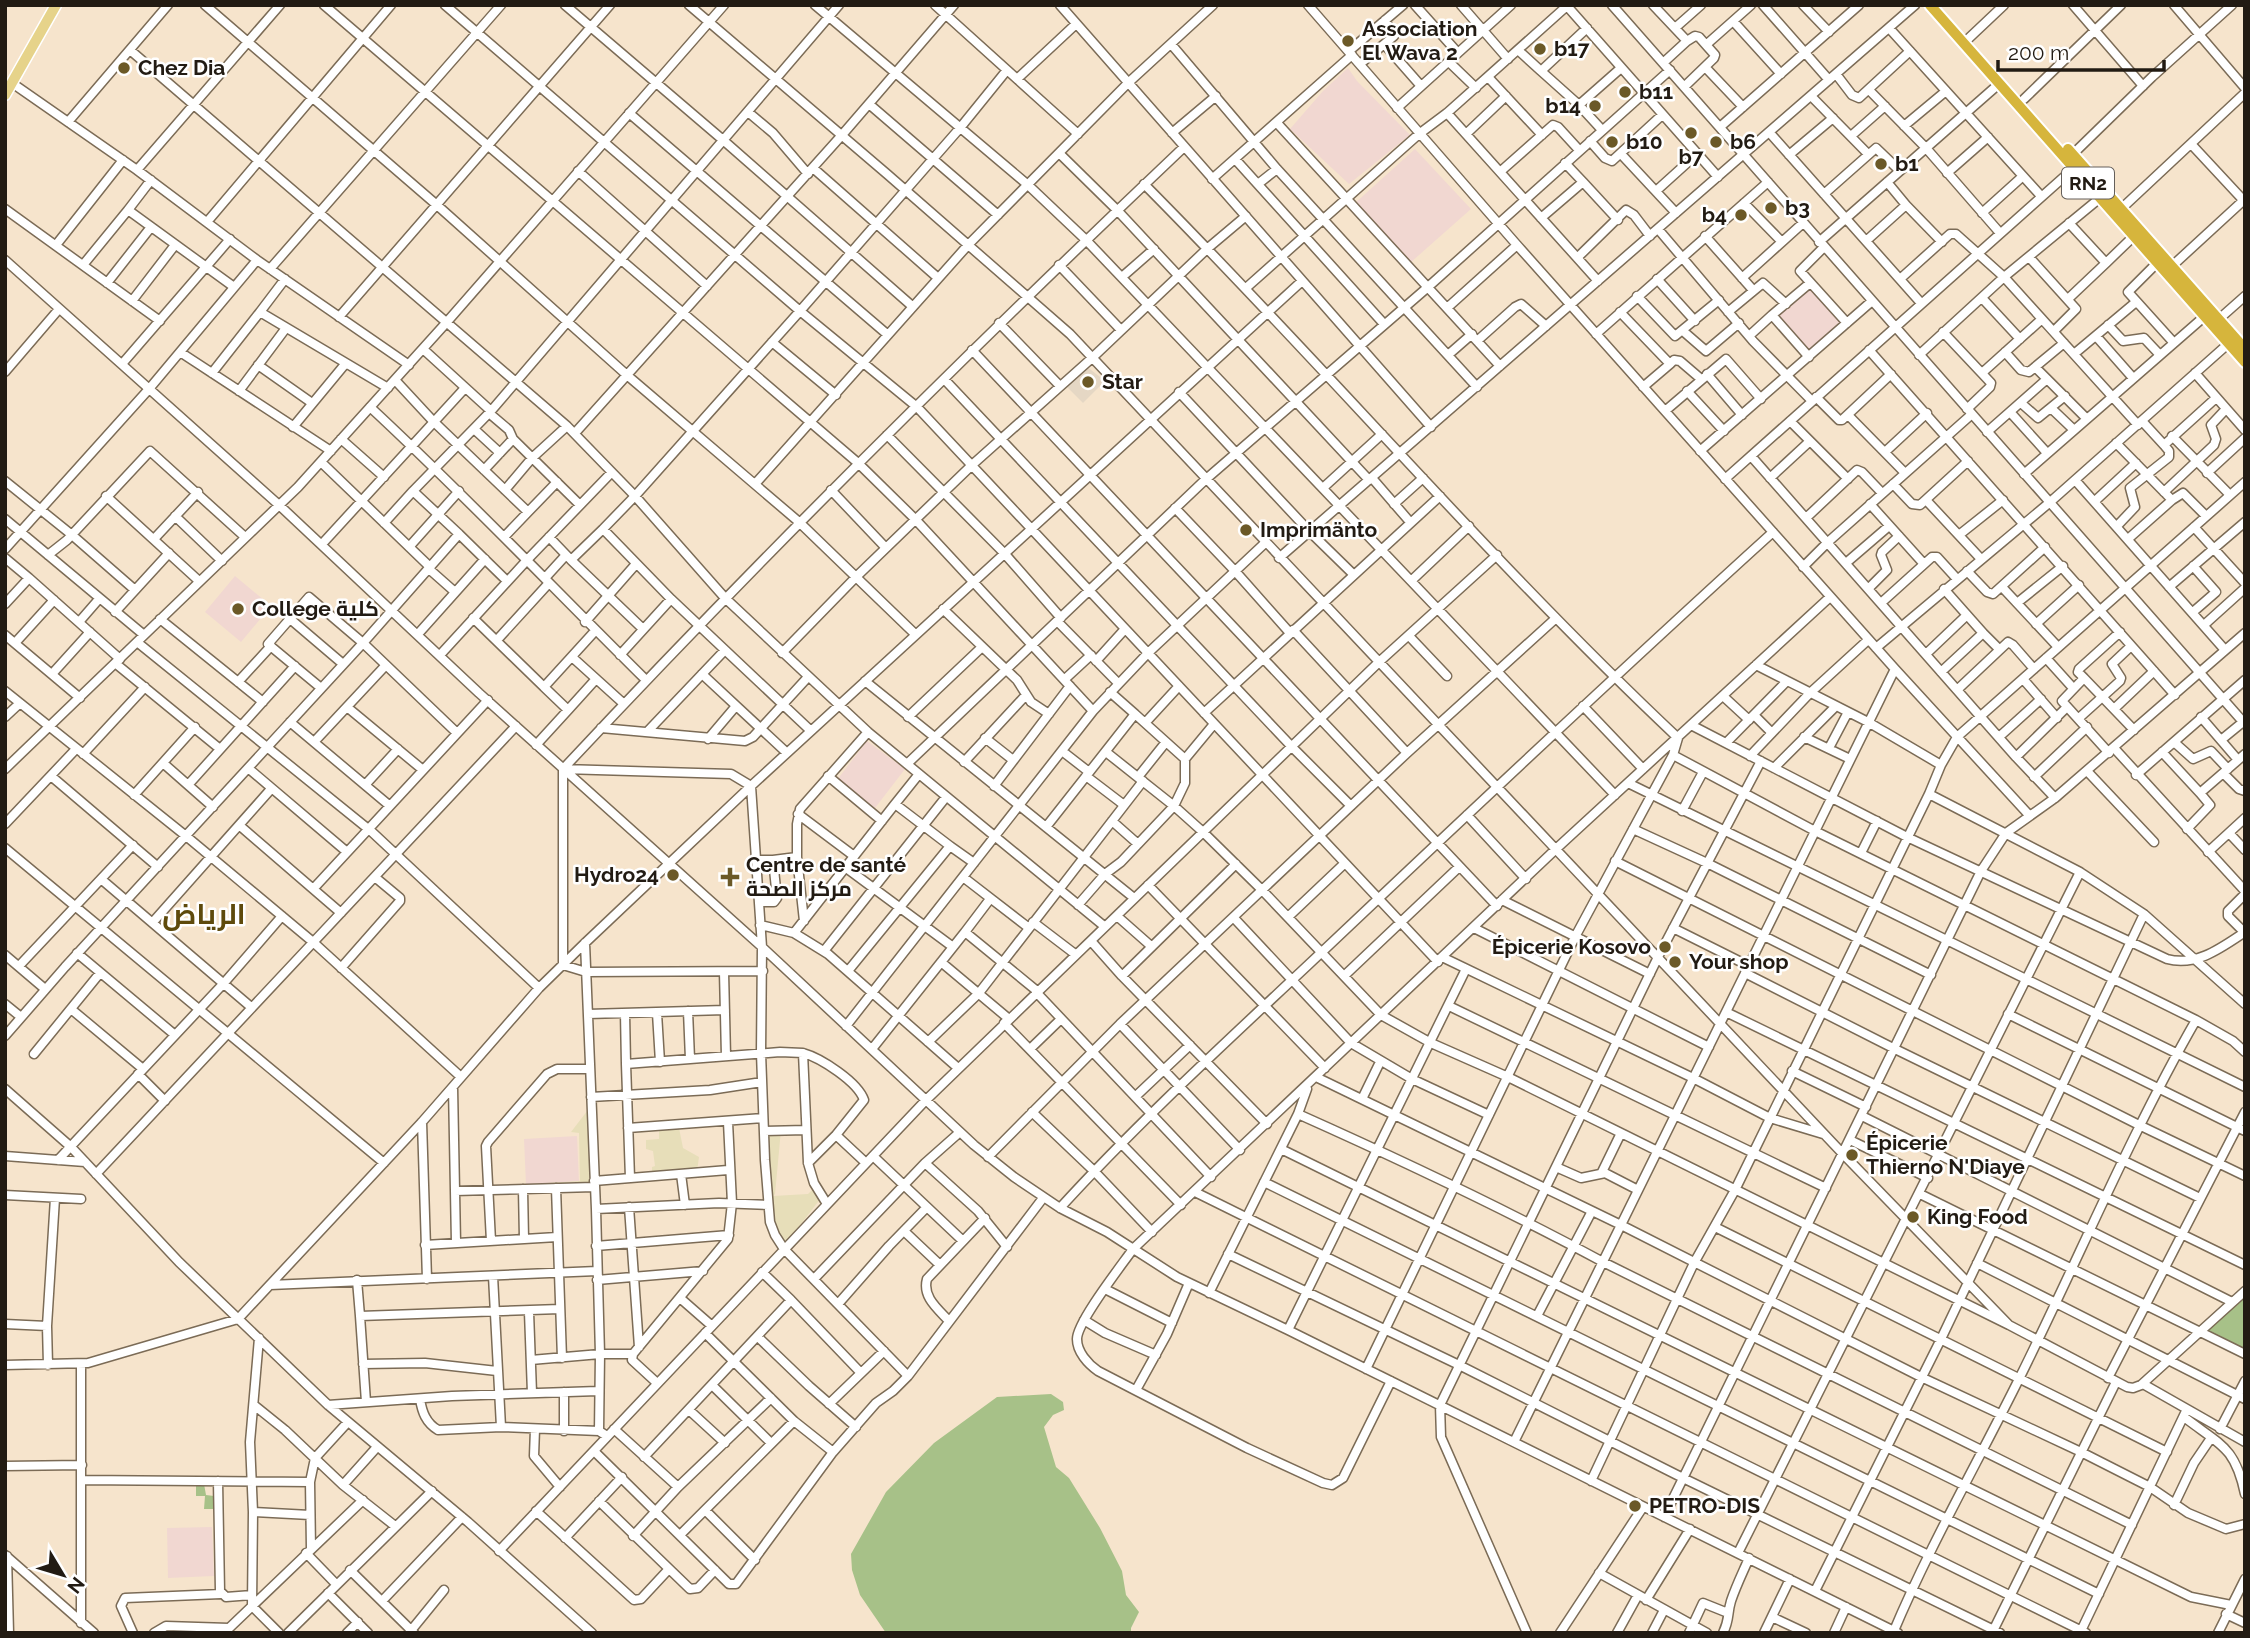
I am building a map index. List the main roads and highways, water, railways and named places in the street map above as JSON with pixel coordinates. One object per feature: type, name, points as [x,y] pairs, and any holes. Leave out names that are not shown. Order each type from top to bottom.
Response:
[{"type":"highway","name":"RN2","points":[[1930,5],[2245,362]]},
{"type":"highway","name":"RN2","points":[[1939,5],[2245,349]]},
{"type":"main road","points":[[5,96],[56,5]]},
{"type":"place","name":"Association El Wava 2","points":[[1348,41]]},
{"type":"place","name":"b17","points":[[1540,49]]},
{"type":"place","name":"Chez Dia","points":[[124,68]]},
{"type":"place","name":"b11","points":[[1625,92]]},
{"type":"place","name":"b14","points":[[1595,106]]},
{"type":"place","name":"b7","points":[[1691,133]]},
{"type":"place","name":"b10","points":[[1612,142]]},
{"type":"place","name":"b6","points":[[1716,142]]},
{"type":"place","name":"b1","points":[[1881,164]]},
{"type":"place","name":"b3","points":[[1771,208]]},
{"type":"place","name":"b4","points":[[1741,215]]},
{"type":"place","name":"Star","points":[[1088,382]]},
{"type":"place","name":"Imprimänto","points":[[1246,530]]},
{"type":"place","name":"College كلية","points":[[238,609]]},
{"type":"place","name":"Hydro24","points":[[673,875]]},
{"type":"place","name":"Centre de santé مركز الصحة","points":[[730,877]]},
{"type":"place","name":"Épicerie Kosovo","points":[[1665,947]]},
{"type":"place","name":"Your shop","points":[[1675,962]]},
{"type":"place","name":"Épicerie Thierno N'Diaye","points":[[1852,1155]]},
{"type":"place","name":"King Food","points":[[1913,1217]]},
{"type":"place","name":"PETRO-DIS","points":[[1635,1506]]},
{"type":"district","name":"الرياض","points":[[204,914]]}]
